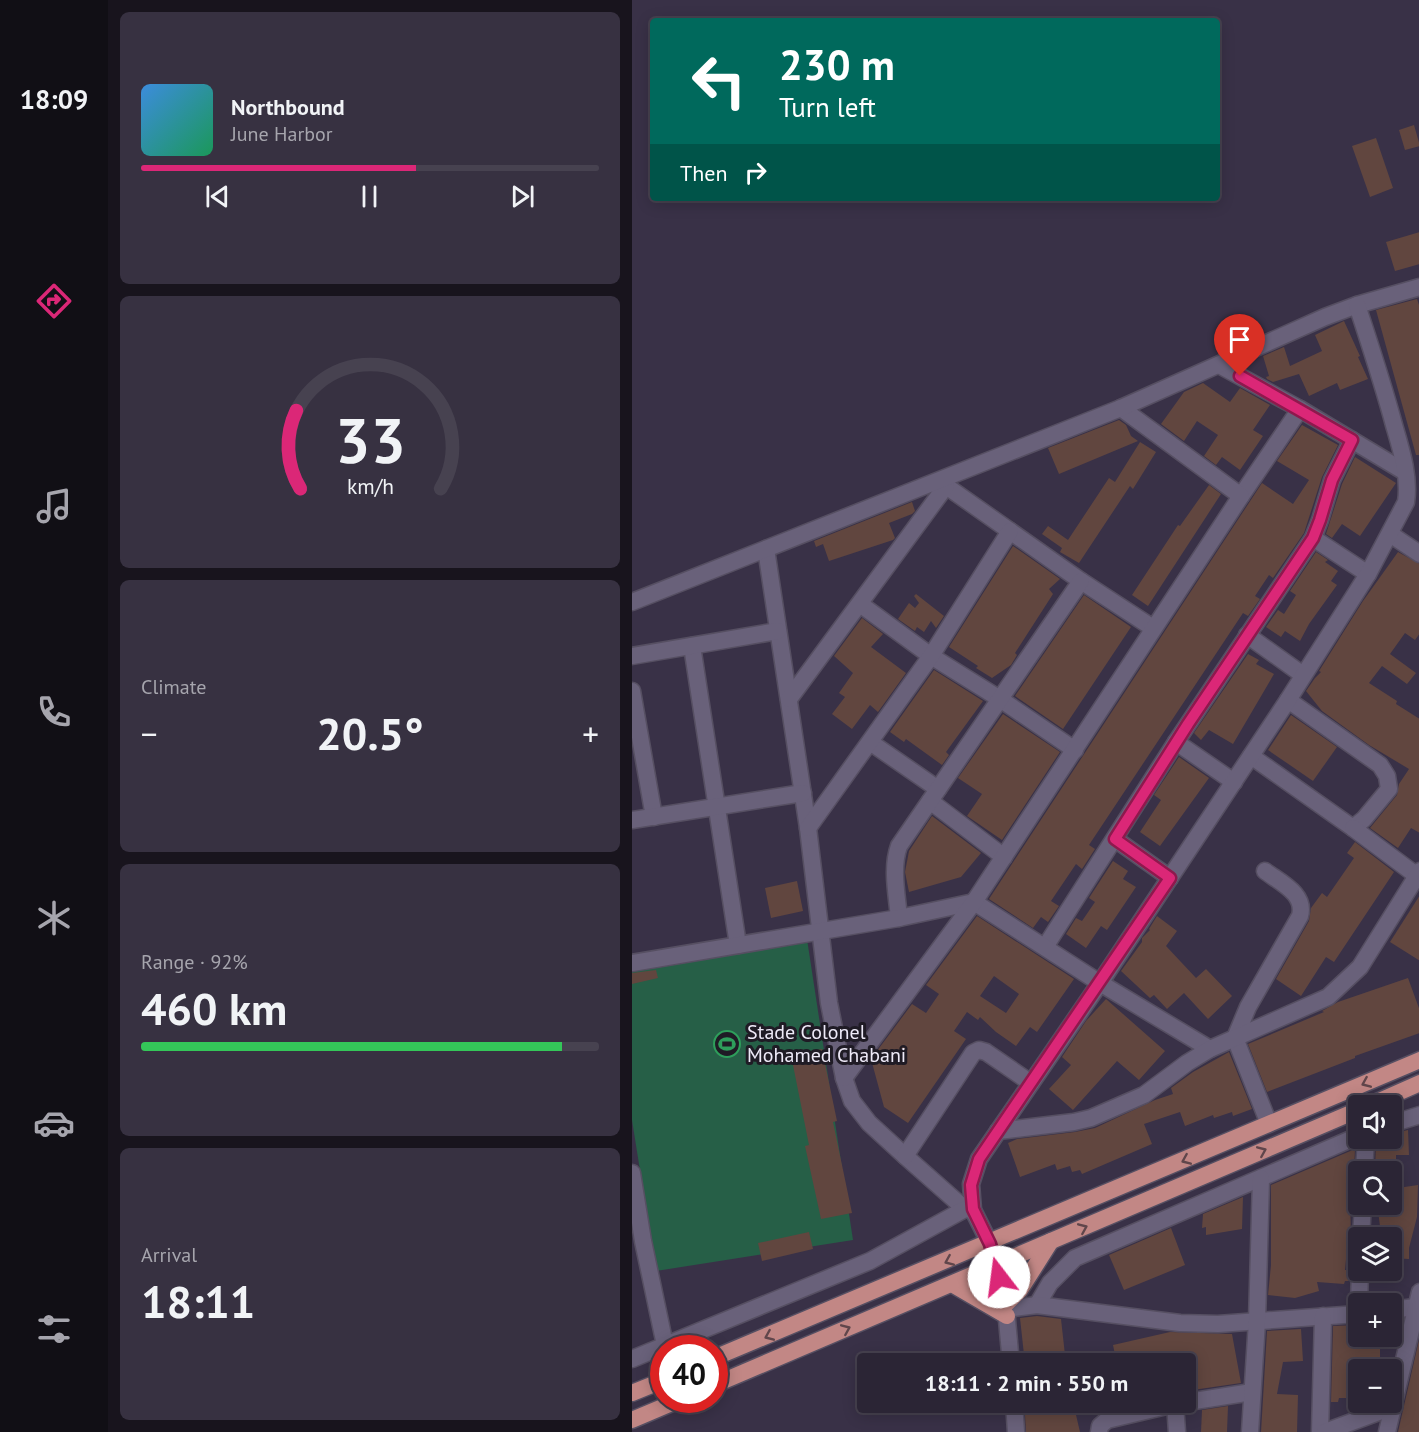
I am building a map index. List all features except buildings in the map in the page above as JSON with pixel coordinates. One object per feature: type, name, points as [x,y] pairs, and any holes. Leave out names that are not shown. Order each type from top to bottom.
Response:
[{"type":"main road","points":[[728,1352],[990,1244],[1420,1060]]},
{"type":"main road","points":[[1392,1095],[1420,1083]]},
{"type":"main road","points":[[728,1379],[1348,1114]]},
{"type":"main road","points":[[952,1284],[1006,1310],[1051,1241]]},
{"type":"main road","points":[[632,1393],[650,1386]]},
{"type":"main road","points":[[632,1420],[650,1412]]},
{"type":"street","points":[[632,602],[943,483],[1121,408],[1325,317],[1357,305],[1420,287]]},
{"type":"street","points":[[969,1209],[971,1185],[979,1159],[1288,700],[1368,574],[1406,502],[1406,472],[1385,388],[1357,305]]},
{"type":"street","points":[[1219,364],[1406,472]]},
{"type":"street","points":[[1121,408],[1241,496]]},
{"type":"street","points":[[844,1078],[974,902],[1153,628],[1300,409]]},
{"type":"street","points":[[1045,947],[1176,742],[1313,538],[1332,480],[1352,440]]},
{"type":"street","points":[[943,483],[1081,581],[1153,628]]},
{"type":"street","points":[[789,699],[860,603],[943,483]]},
{"type":"street","points":[[809,828],[931,656],[1010,531]]},
{"type":"street","points":[[1390,534],[1420,554]]},
{"type":"street","points":[[1313,538],[1368,574]]},
{"type":"street","points":[[766,549],[809,828],[829,1003],[844,1078],[852,1101],[869,1122],[905,1156],[969,1209],[990,1244],[996,1265],[1006,1310],[1010,1353]]},
{"type":"street","points":[[899,918],[895,869],[899,846],[1081,581]]},
{"type":"street","points":[[860,603],[931,656],[1075,750]]},
{"type":"street","points":[[632,656],[778,631]]},
{"type":"street","points":[[1247,636],[1303,675]]},
{"type":"street","points":[[692,646],[738,945]]},
{"type":"street","points":[[632,691],[654,817]]},
{"type":"street","points":[[1288,700],[1380,765],[1387,776],[1389,789],[1371,812],[1353,828]]},
{"type":"street","points":[[870,742],[1004,856]]},
{"type":"street","points":[[1176,742],[1234,782]]},
{"type":"street","points":[[998,1131],[1091,1118],[1144,1095],[1210,1049],[1328,997],[1360,967],[1419,875],[1251,756]]},
{"type":"street","points":[[632,820],[803,793]]},
{"type":"street","points":[[1115,839],[1170,878]]},
{"type":"street","points":[[1265,871],[1298,897],[1302,907],[1300,916],[1248,1007],[1235,1038],[1269,1124]]},
{"type":"street","points":[[632,963],[899,918],[974,902],[1210,1049]]},
{"type":"street","points":[[905,1156],[973,1053],[979,1050],[986,1052],[1031,1083]]},
{"type":"street","points":[[1402,1121],[1420,1115]]},
{"type":"street","points":[[1037,1305],[1050,1283],[1075,1258],[1348,1140]]},
{"type":"street","points":[[632,1173],[637,1243],[662,1335]]},
{"type":"street","points":[[1250,1432],[1257,1321],[1261,1178]]},
{"type":"street","points":[[689,1335],[870,1261],[969,1209]]},
{"type":"street","points":[[1402,1306],[1417,1300]]},
{"type":"street","points":[[1402,1364],[1417,1300]]},
{"type":"street","points":[[1006,1310],[1037,1305],[1180,1323],[1218,1324],[1348,1315]]},
{"type":"street","points":[[1319,1432],[1323,1316]]},
{"type":"street","points":[[632,1359],[650,1351]]},
{"type":"street","points":[[1196,1401],[1253,1392]]},
{"type":"street","points":[[1015,1413],[1016,1432]]},
{"type":"street","points":[[1099,1432],[1100,1426],[1107,1420],[1137,1413]]},
{"type":"street","points":[[1176,1413],[1177,1432]]},
{"type":"street","points":[[1325,1432],[1376,1413]]},
{"type":"street","points":[[1387,1432],[1391,1413]]},
{"type":"green space","name":"Stade Colonel Mohamed Chabani","points":[[807,939],[853,1240],[656,1271],[632,1120],[632,967]]},
{"type":"place","name":"Stade Colonel Mohamed Chabani","points":[[727,1044]]},
{"type":"route","points":[[999,1277],[990,1244],[973,1209],[971,1185],[979,1159],[1170,878],[1115,839],[1188,724],[1313,538],[1332,480],[1352,440],[1240,376]]}]
